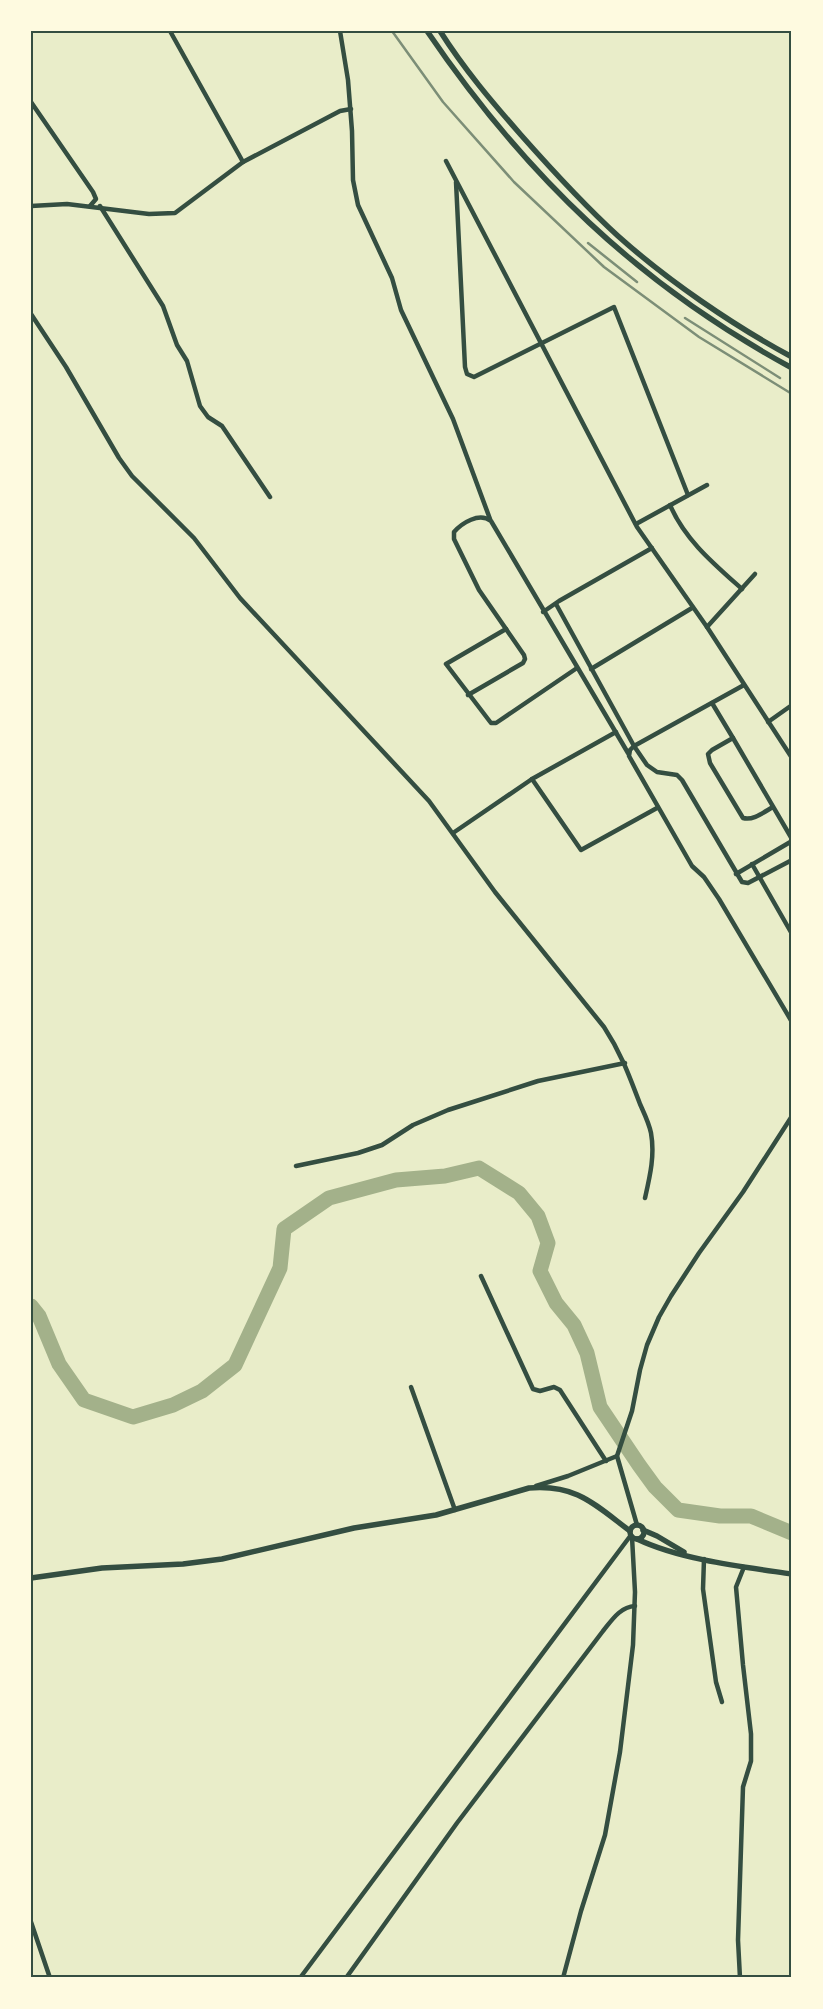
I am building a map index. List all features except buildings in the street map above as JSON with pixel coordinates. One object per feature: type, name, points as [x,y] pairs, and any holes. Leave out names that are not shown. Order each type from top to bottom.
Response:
[{"type":"street","points":[[170,31],[243,162]]},
{"type":"street","points":[[340,31],[351,109],[353,180],[358,205],[392,278],[401,310],[453,419],[491,520],[543,612],[616,732],[692,866],[704,877],[719,900],[792,1022]]},
{"type":"street","points":[[428,31],[462,81],[523,155],[587,222],[692,307],[739,338],[792,368]]},
{"type":"street","points":[[440,31],[454,54],[490,100],[552,170],[619,237],[678,284],[719,313],[744,330],[792,357]]},
{"type":"street","points":[[31,102],[93,192],[96,199],[90,206]]},
{"type":"street","points":[[31,206],[53,204],[100,206],[149,214],[175,213],[243,162],[340,111],[351,109]]},
{"type":"street","points":[[446,162],[636,524],[792,758]]},
{"type":"street","points":[[456,181],[467,374],[474,377],[614,307],[688,495]]},
{"type":"street","points":[[100,206],[163,306],[171,323],[177,345],[187,362],[200,406],[208,417],[222,426],[270,497]]},
{"type":"street","points":[[31,314],[66,367],[119,458],[132,476],[194,538],[240,598],[429,801],[495,892],[604,1027],[625,1063],[651,1131],[653,1154],[651,1174],[645,1198]]},
{"type":"street","points":[[636,524],[707,485]]},
{"type":"street","points":[[670,505],[675,517],[690,539],[713,564],[742,590]]},
{"type":"street","points":[[468,695],[523,663],[525,659],[479,590],[454,539],[454,532],[458,527],[479,516],[491,520]]},
{"type":"street","points":[[543,612],[652,548]]},
{"type":"street","points":[[706,627],[755,574]]},
{"type":"street","points":[[556,604],[634,746],[651,769],[656,772],[677,776],[682,780],[736,874],[745,884],[792,860]]},
{"type":"street","points":[[591,669],[692,608]]},
{"type":"street","points":[[506,629],[446,664],[491,723],[496,723],[577,668]]},
{"type":"street","points":[[628,753],[634,746],[744,685]]},
{"type":"street","points":[[712,703],[792,840],[736,874]]},
{"type":"street","points":[[768,722],[792,705]]},
{"type":"street","points":[[611,724],[620,720]]},
{"type":"street","points":[[453,834],[532,779],[616,732]]},
{"type":"street","points":[[733,738],[708,754],[710,763],[743,818],[747,820],[753,818],[772,807]]},
{"type":"street","points":[[532,779],[581,850],[658,808]]},
{"type":"street","points":[[752,864],[792,934]]},
{"type":"street","points":[[296,1166],[358,1153],[382,1145],[413,1126],[448,1110],[538,1081],[625,1063]]},
{"type":"street","points":[[690,1556],[637,1526],[617,1456],[628,1425],[643,1358],[659,1317],[699,1253],[743,1192],[792,1116]]},
{"type":"street","points":[[482,1276],[533,1390],[540,1391],[554,1387],[560,1390],[606,1461]]},
{"type":"street","points":[[411,1387],[455,1510]]},
{"type":"street","points":[[31,1578],[102,1568],[205,1562],[354,1528],[436,1515],[568,1476],[617,1456]]},
{"type":"street","points":[[528,1488],[548,1487],[575,1493],[591,1502],[632,1535],[654,1546],[704,1559],[792,1574]]},
{"type":"street","points":[[563,1978],[581,1911],[605,1835],[620,1752],[631,1670],[635,1606],[632,1527],[637,1526]]},
{"type":"street","points":[[632,1535],[642,1537],[643,1530]]},
{"type":"street","points":[[300,1978],[632,1535]]},
{"type":"street","points":[[704,1559],[703,1589],[716,1682],[722,1702]]},
{"type":"street","points":[[740,1978],[738,1940],[743,1788],[751,1761],[752,1734],[736,1587],[744,1567]]},
{"type":"street","points":[[346,1978],[457,1823],[603,1631],[621,1610],[635,1606]]},
{"type":"street","points":[[31,1922],[50,1978]]},
{"type":"waterway","points":[[31,1306],[39,1316],[59,1364],[84,1400],[133,1417],[173,1405],[202,1391],[235,1365],[280,1268],[284,1229],[329,1198],[396,1180],[445,1176],[479,1168],[519,1193],[538,1216],[548,1243],[540,1271],[556,1303],[574,1325],[587,1353],[600,1407],[655,1487],[678,1510],[720,1516],[751,1516],[792,1533]]},
{"type":"railway","points":[[392,31],[443,102],[514,182],[604,267],[699,337],[792,394]]},
{"type":"railway","points":[[588,243],[637,282]]},
{"type":"railway","points":[[685,318],[780,378]]}]
